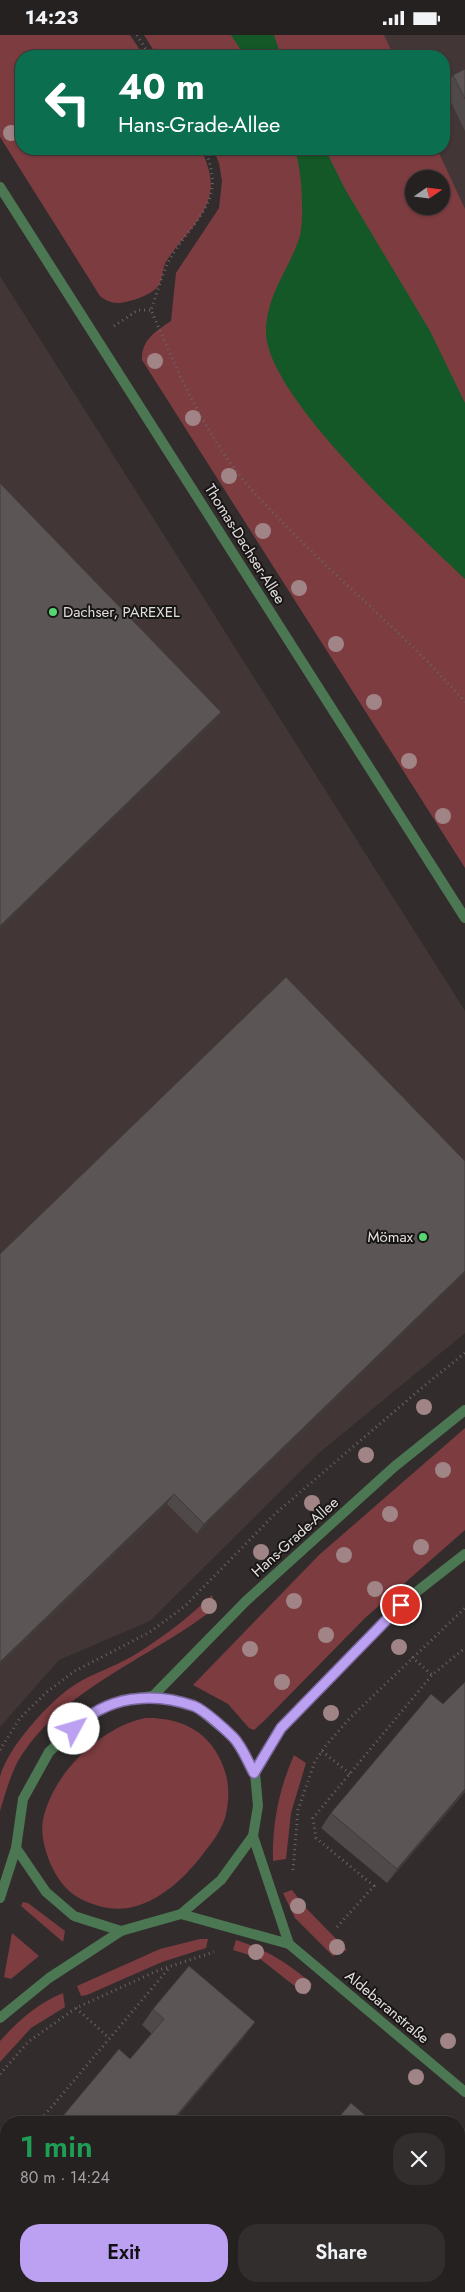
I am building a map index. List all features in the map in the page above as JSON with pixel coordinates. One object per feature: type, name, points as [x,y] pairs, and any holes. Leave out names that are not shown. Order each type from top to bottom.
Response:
[{"type":"street","name":"Thomas-Dachser-Allee","points":[[0,187],[465,918]]},
{"type":"street","name":"Hans-Grade-Allee","points":[[154,1696],[246,1601],[394,1467],[465,1410]]},
{"type":"street","points":[[254,1773],[281,1728],[401,1605],[465,1554]]},
{"type":"street","points":[[0,1898],[16,1848],[22,1799],[49,1753],[86,1717],[122,1700],[154,1696],[196,1707],[234,1738],[254,1773],[258,1806],[253,1836],[221,1880],[181,1914],[121,1931],[49,1978],[0,2019]]},
{"type":"street","points":[[253,1836],[290,1944]]},
{"type":"street","points":[[16,1848],[46,1892],[74,1916],[121,1931]]},
{"type":"street","name":"Aldebaranstraße","points":[[181,1914],[290,1944],[465,2092]]},
{"type":"path","points":[[137,35],[146,50]]},
{"type":"path","points":[[207,155],[214,182],[211,195],[204,212],[173,254],[151,310],[169,352],[206,427],[227,460],[276,516],[332,573],[425,659],[465,702]]},
{"type":"path","points":[[95,337],[138,311],[151,310]]},
{"type":"path","points":[[0,1750],[20,1718],[48,1691],[75,1671],[150,1632],[185,1606],[276,1513],[465,1353]]},
{"type":"path","points":[[294,1870],[298,1810],[315,1761],[351,1717],[465,1608]]},
{"type":"path","points":[[337,1927],[374,1886],[316,1838],[313,1818],[432,1675],[465,1648]]},
{"type":"path","points":[[412,1657],[432,1675]]},
{"type":"path","points":[[322,1751],[350,1774]]},
{"type":"path","points":[[0,2074],[28,2042],[76,2008],[170,1966],[214,1952]]},
{"type":"path","points":[[44,2116],[170,1966]]},
{"type":"path","points":[[76,2008],[109,2038]]},
{"type":"shaded area","points":[[0,35],[130,35],[140,50],[15,50],[15,155],[203,155],[210,176],[211,187],[207,203],[198,220],[167,260],[156,289],[140,298],[122,303],[110,302],[100,296],[0,137]]},
{"type":"shaded area","points":[[144,35],[384,35],[391,50],[153,50]]},
{"type":"shaded area","points":[[231,35],[274,35],[279,50],[241,50]]},
{"type":"shaded area","points":[[346,35],[465,35],[465,254],[446,215],[450,215],[450,170],[430,170],[411,155],[450,155],[450,50],[353,50]]},
{"type":"shaded area","points":[[216,155],[440,155],[447,170],[405,170],[405,215],[450,215],[450,177],[465,209],[465,868],[142,360],[144,347],[150,337],[171,321],[176,273],[219,208],[222,181]]},
{"type":"shaded area","points":[[328,155],[345,189],[430,331],[465,403],[465,579],[347,462],[290,390],[272,358],[266,331],[267,318],[274,294],[301,231],[301,179],[297,156]]},
{"type":"shaded area","points":[[0,276],[465,1011],[465,1333],[319,1453],[150,1621],[59,1660],[0,1727]]},
{"type":"shaded area","points":[[465,1428],[465,1530],[365,1618],[265,1720],[254,1730],[249,1728],[228,1704],[193,1685],[319,1555]]},
{"type":"shaded area","points":[[212,1595],[215,1608],[83,1694],[59,1713],[37,1735],[15,1767],[0,1811],[0,1777],[4,1765],[11,1752],[43,1712],[76,1684],[131,1657],[153,1643]]},
{"type":"shaded area","points":[[145,1718],[164,1719],[182,1724],[206,1739],[217,1754],[225,1771],[228,1789],[227,1808],[225,1818],[217,1835],[185,1875],[173,1886],[159,1896],[144,1903],[129,1908],[113,1909],[96,1905],[75,1896],[60,1881],[50,1862],[44,1844],[43,1820],[48,1803],[57,1786],[81,1755],[112,1731],[128,1723]]},
{"type":"shaded area","points":[[294,1755],[306,1763],[291,1813],[286,1859],[273,1861],[277,1807]]},
{"type":"shaded area","points":[[292,1890],[305,1907],[347,1950],[333,1956],[295,1918],[283,1893]]},
{"type":"shaded area","points":[[23,1902],[28,1903],[65,1931],[63,1942],[21,1906]]},
{"type":"shaded area","points":[[12,1933],[39,1956],[11,1979],[4,1977]]},
{"type":"shaded area","points":[[200,1939],[208,1939],[206,1948],[162,1962],[81,1996],[77,1986],[160,1949]]},
{"type":"shaded area","points":[[236,1940],[286,1963],[303,1976],[312,1984],[306,1995],[259,1958],[233,1950]]},
{"type":"shaded area","points":[[63,1993],[65,2007],[31,2028],[0,2062],[0,2041],[29,2013]]},
{"type":"building","points":[[465,69],[465,99],[453,75]]},
{"type":"building","name":"Dachser, PAREXEL","points":[[0,483],[221,712],[0,926]]},
{"type":"building","points":[[286,977],[465,1161],[465,1271],[204,1524],[174,1494],[0,1662],[0,1254]]},
{"type":"building","points":[[465,1682],[465,1789],[397,1869],[331,1813],[431,1694],[443,1704]]},
{"type":"building","points":[[189,1966],[255,2022],[176,2116],[63,2116],[119,2049],[130,2059],[164,2019],[153,2009]]},
{"type":"building","points":[[351,2103],[366,2116],[340,2116]]},
{"type":"place","name":"Dachser, PAREXEL","points":[[53,612]]},
{"type":"place","name":"Mömax","points":[[423,1237]]},
{"type":"route","points":[[74,1729],[86,1717],[122,1700],[154,1696],[196,1707],[234,1738],[254,1773],[281,1728],[401,1605]]}]
